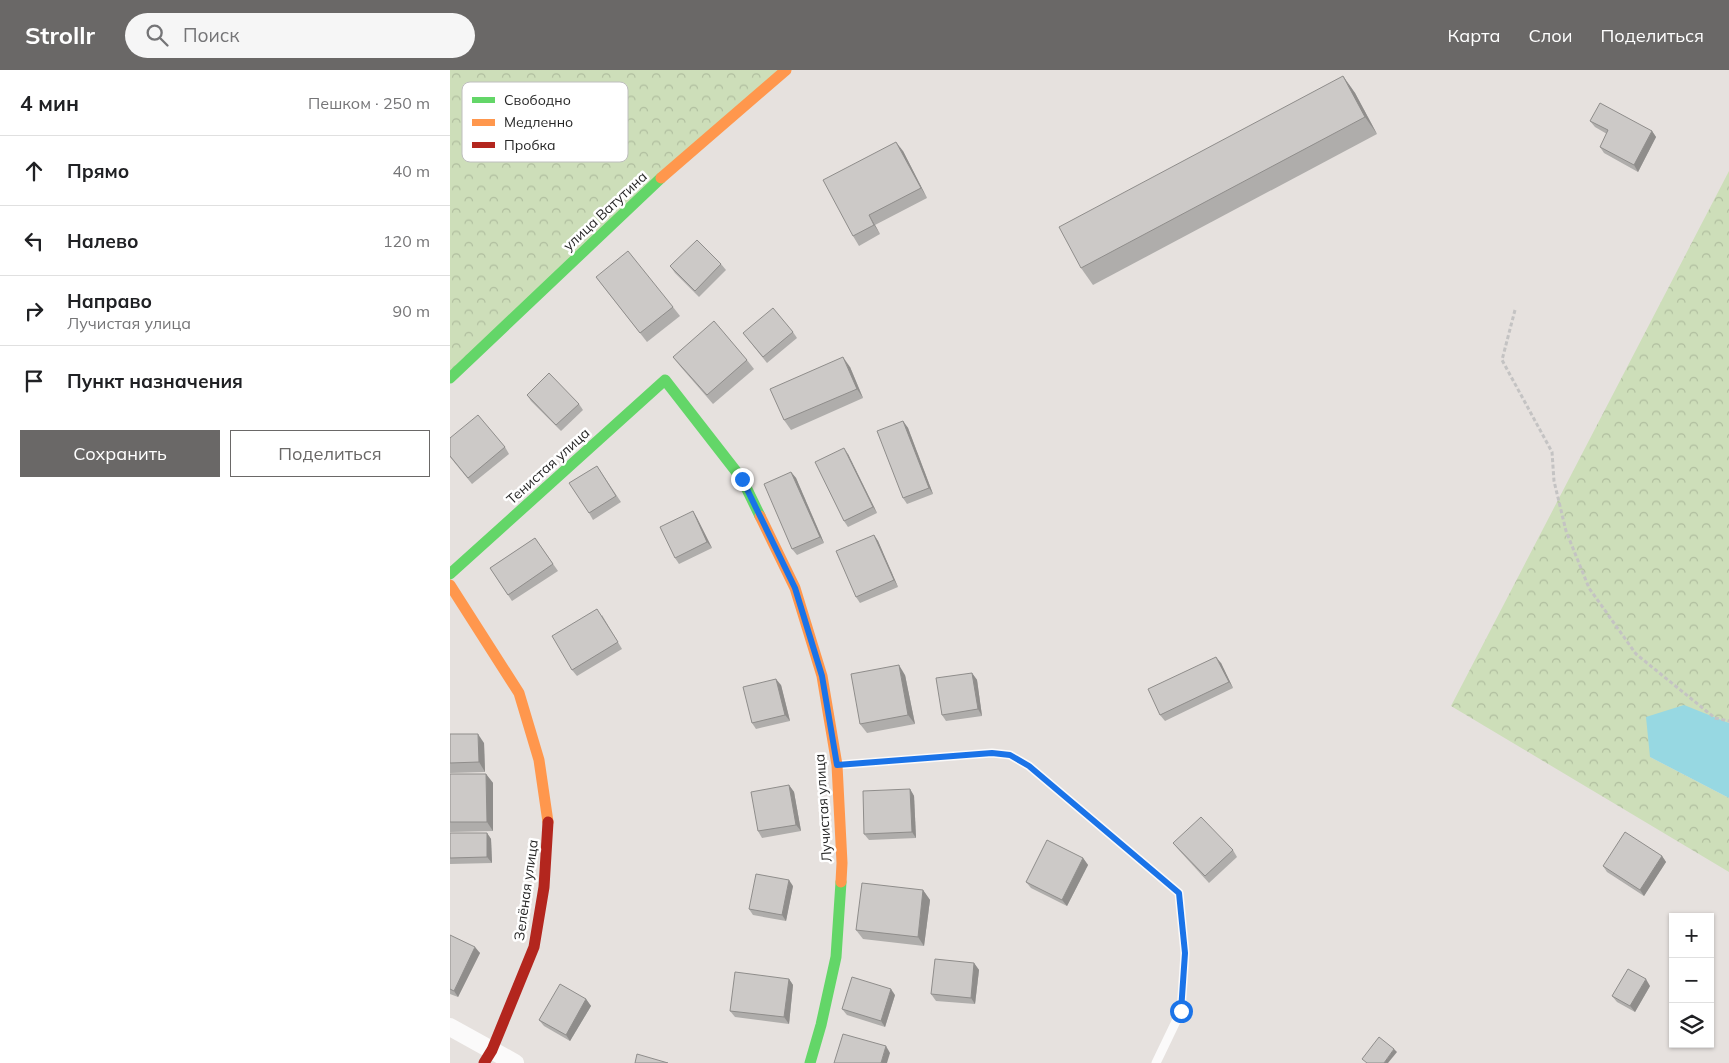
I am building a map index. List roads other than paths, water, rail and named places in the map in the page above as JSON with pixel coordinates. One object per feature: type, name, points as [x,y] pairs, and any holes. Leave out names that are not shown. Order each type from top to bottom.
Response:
[{"type":"street","name":"улица Ватутина","points":[[450,378],[663,176],[786,70]]},
{"type":"street","name":"Тенистая улица","points":[[450,574],[666,380]]},
{"type":"street","name":"Лучистая улица","points":[[666,380],[742,479],[795,588],[822,676],[837,765],[842,863],[836,957],[821,1025],[810,1063]]},
{"type":"street","name":"Зелёная улица","points":[[450,585],[519,693],[539,760],[549,827],[544,887],[534,947],[488,1057]]},
{"type":"street","points":[[450,1027],[488,1057],[515,1063]]},
{"type":"lane","points":[[837,765],[992,753],[1010,755],[1029,766],[1179,893],[1185,953],[1181,1011],[1156,1063]]},
{"type":"water","points":[[1684,705],[1729,723],[1729,798],[1650,757],[1646,717]]}]
